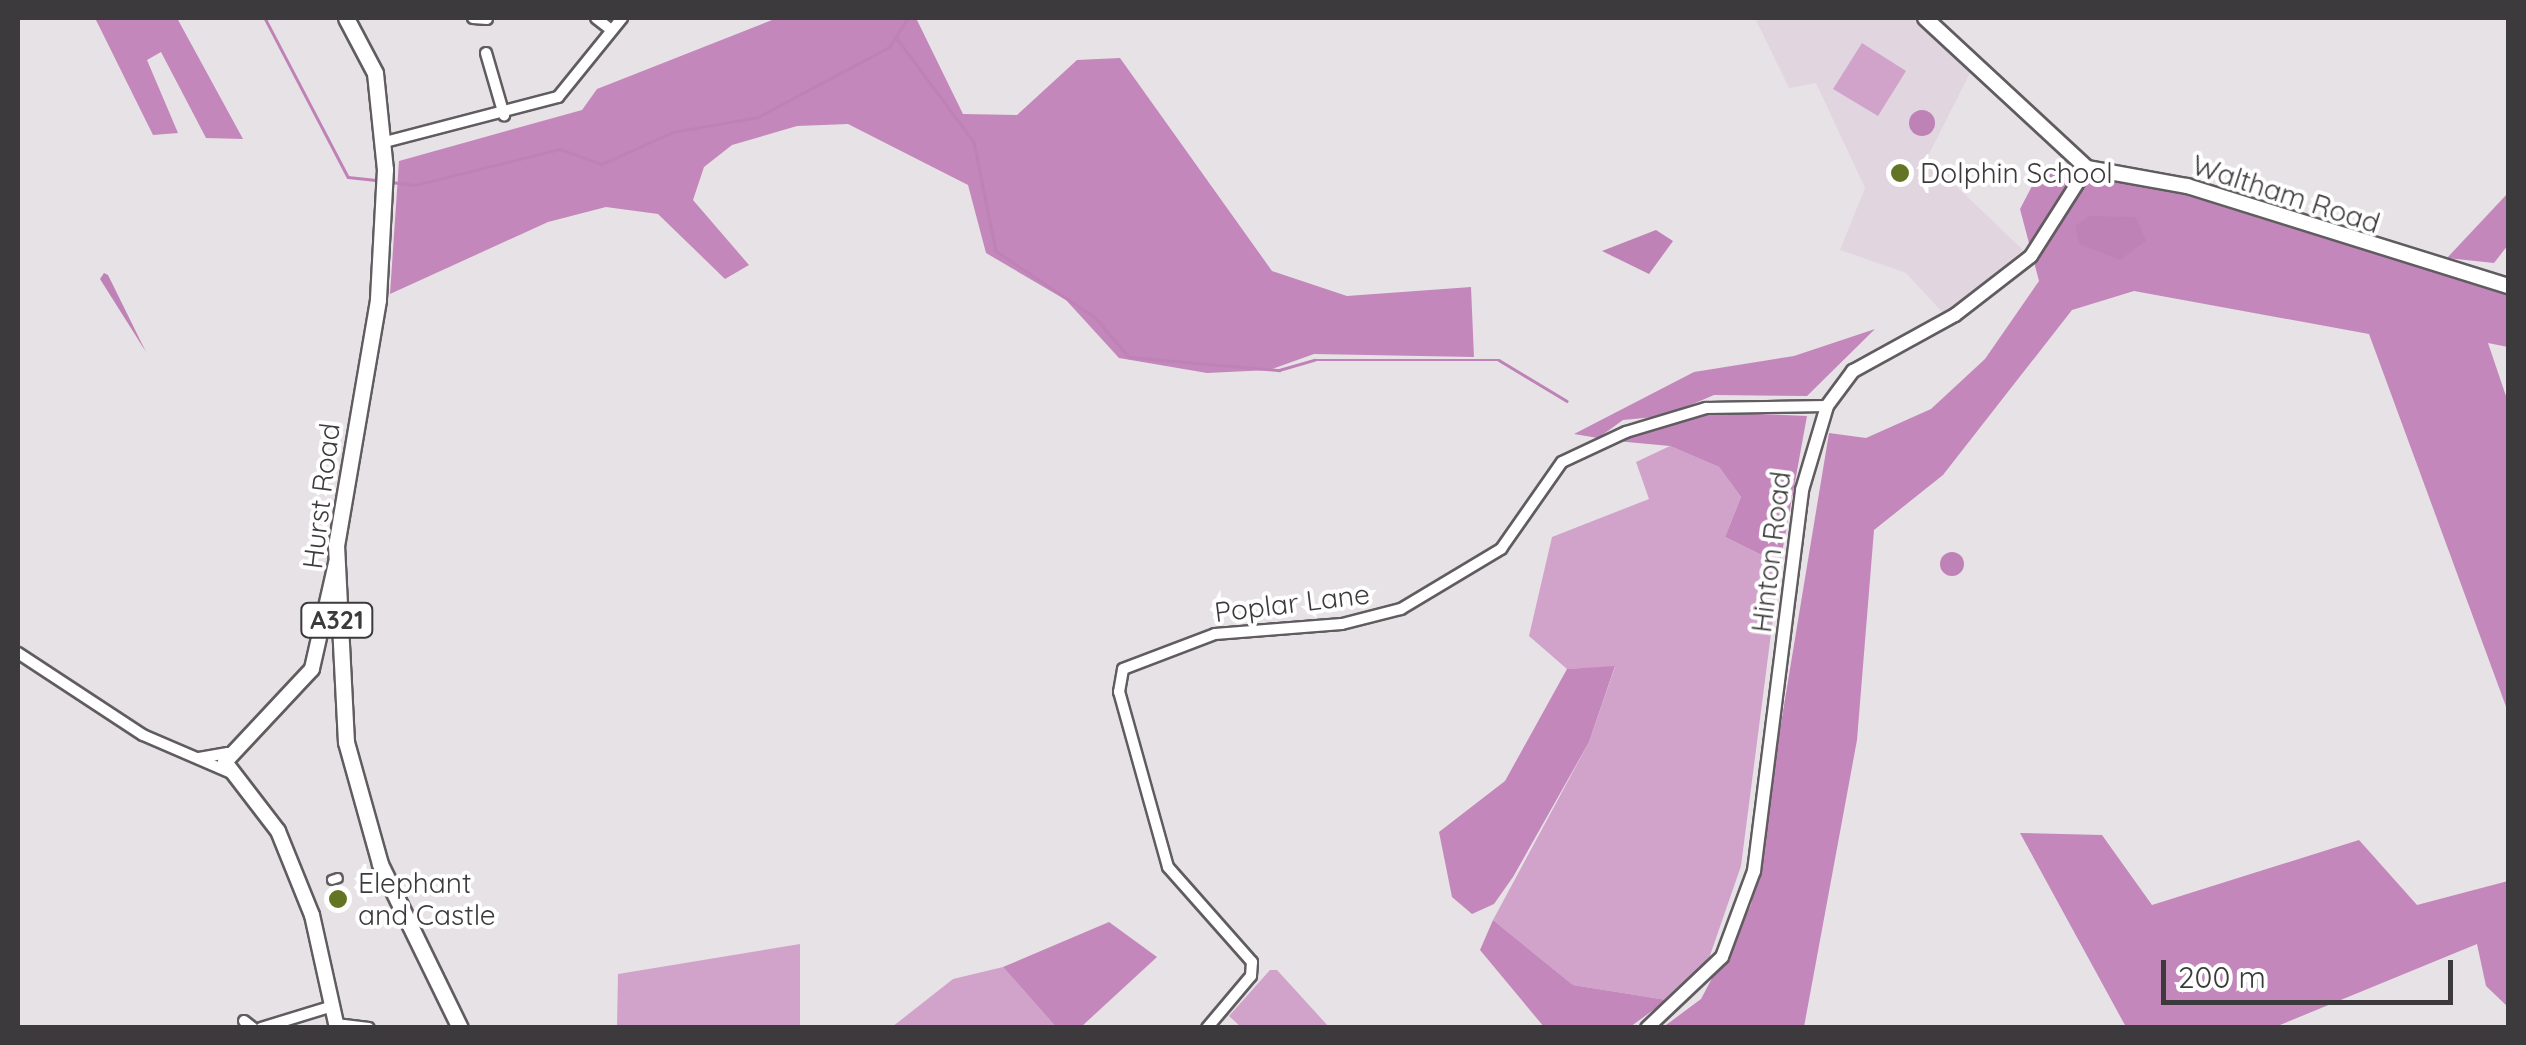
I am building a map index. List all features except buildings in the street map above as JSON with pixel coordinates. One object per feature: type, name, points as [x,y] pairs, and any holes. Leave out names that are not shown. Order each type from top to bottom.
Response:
[{"type":"main road","name":"Hurst Road","points":[[346,18],[376,72],[385,142],[378,300],[336,563],[340,654],[355,788],[380,864],[460,1028]]},
{"type":"main road","points":[[1924,18],[2088,168]]},
{"type":"main road","name":"Waltham Road","points":[[2088,168],[2187,186],[2508,286]]},
{"type":"main road","points":[[336,563],[317,653],[303,684],[228,752],[229,772],[278,830],[312,915],[336,1026]]},
{"type":"main road","points":[[317,653],[340,654]]},
{"type":"street","points":[[473,18],[487,19]]},
{"type":"street","points":[[596,18],[610,29]]},
{"type":"street","points":[[385,142],[504,115],[558,98],[622,18]]},
{"type":"street","points":[[486,54],[504,115]]},
{"type":"street","name":"Hinton Road","points":[[1647,1028],[1722,957],[1754,871],[1802,490],[1827,406],[1853,371],[1955,315],[2030,256],[2088,168]]},
{"type":"street","name":"Poplar Lane","points":[[1208,1028],[1252,976],[1252,962],[1168,867],[1119,676],[1201,638],[1401,609],[1501,549],[1562,462],[1609,438],[1706,408],[1827,406]]},
{"type":"street","points":[[18,653],[143,736],[229,772]]},
{"type":"street","points":[[198,758],[228,752]]},
{"type":"street","points":[[261,1028],[333,1006]]},
{"type":"street","points":[[336,1026],[370,1028]]},
{"type":"shaded area","points":[[95,18],[177,18],[243,139],[206,138],[161,52],[147,60],[178,133],[153,135]]},
{"type":"shaded area","points":[[777,18],[916,18],[963,114],[1017,115],[1077,60],[1120,58],[1272,271],[1347,296],[1471,287],[1474,357],[1314,354],[1269,370],[1207,373],[1119,358],[1066,300],[986,253],[968,185],[848,124],[797,126],[732,145],[704,167],[693,200],[749,265],[725,279],[658,214],[606,207],[548,222],[390,294],[399,161],[582,110],[597,89]]},
{"type":"shaded area","name":"Dolphin School","points":[[1755,18],[1928,18],[1973,67],[1927,158],[2023,250],[1944,314],[1906,273],[1840,250],[1865,188],[1816,83],[1789,88]]},
{"type":"shaded area","points":[[1862,43],[1906,71],[1878,116],[1833,89]]},
{"type":"shaded area","points":[[1922,110],[1931,114],[1935,123],[1931,132],[1922,136],[1913,132],[1909,123],[1913,114]]},
{"type":"shaded area","points":[[2043,165],[2104,170],[2508,295],[2508,347],[2488,343],[2508,402],[2508,712],[2369,334],[2134,291],[2072,310],[1943,475],[1874,530],[1857,740],[1804,1027],[1662,1028],[1701,999],[1751,905],[1829,433],[1866,438],[1931,409],[1985,359],[2039,281],[2020,209]]},
{"type":"shaded area","points":[[2508,193],[2508,245],[2494,263],[2447,258]]},
{"type":"shaded area","points":[[2089,216],[2136,217],[2146,241],[2120,260],[2079,244],[2075,226]]},
{"type":"shaded area","points":[[1656,230],[1673,241],[1649,274],[1602,251]]},
{"type":"shaded area","points":[[104,273],[108,275],[146,352],[100,279]]},
{"type":"shaded area","points":[[1875,329],[1807,396],[1714,395],[1665,416],[1623,420],[1598,438],[1574,434],[1694,372],[1794,356]]},
{"type":"shaded area","points":[[1715,412],[1807,416],[1780,564],[1725,537],[1741,497],[1719,467],[1670,446],[1616,441]]},
{"type":"shaded area","points":[[1670,446],[1719,467],[1741,497],[1725,537],[1780,564],[1741,866],[1706,967],[1667,1000],[1573,985],[1493,920],[1589,742],[1615,667],[1567,669],[1529,636],[1552,537],[1649,499],[1636,462]]},
{"type":"shaded area","points":[[1952,552],[1964,564],[1952,576],[1940,564]]},
{"type":"shaded area","points":[[1615,666],[1589,742],[1513,877],[1494,904],[1472,914],[1452,897],[1439,832],[1505,781],[1567,669]]},
{"type":"shaded area","points":[[2020,833],[2102,835],[2152,905],[2359,840],[2417,905],[2508,881],[2508,1007],[2486,986],[2477,944],[2275,1027],[2126,1027]]},
{"type":"shaded area","points":[[1493,920],[1573,985],[1667,1000],[1630,1027],[1544,1027],[1480,950]]},
{"type":"shaded area","points":[[1109,922],[1157,957],[1081,1027],[1056,1027],[1003,967]]},
{"type":"shaded area","points":[[800,944],[800,1027],[617,1027],[618,974]]},
{"type":"shaded area","points":[[1003,967],[1056,1027],[892,1027],[953,979]]},
{"type":"shaded area","points":[[1270,970],[1277,970],[1329,1027],[1241,1027],[1229,1016]]},
{"type":"waterway","points":[[265,18],[348,177],[378,180]]},
{"type":"waterway","points":[[391,182],[415,185],[560,149],[602,164],[673,132],[758,117],[889,47],[908,18]]},
{"type":"waterway","points":[[896,37],[974,142],[996,251],[1096,318],[1129,357],[1279,370],[1315,360],[1499,360],[1567,401]]},
{"type":"place","name":"Dolphin School","points":[[1900,173]]},
{"type":"place","name":"Elephant and Castle","points":[[338,899]]}]
